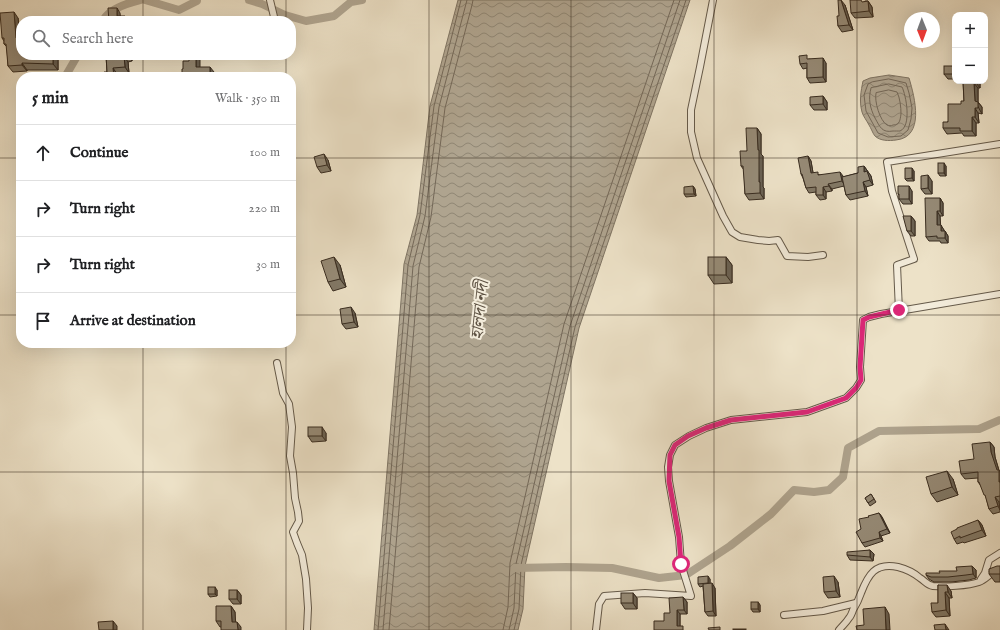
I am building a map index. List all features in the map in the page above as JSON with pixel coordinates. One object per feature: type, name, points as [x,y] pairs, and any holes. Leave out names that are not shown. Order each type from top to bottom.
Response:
[{"type":"street","points":[[713,0],[691,110],[691,132],[697,158],[723,216],[732,232],[740,237],[769,241],[778,240],[787,256],[808,257],[823,255]]},
{"type":"street","points":[[271,3],[274,16]]},
{"type":"street","points":[[899,310],[896,264],[914,259],[892,191],[887,162],[1000,144]]},
{"type":"street","points":[[596,630],[599,604],[604,596],[645,593],[691,596],[681,564],[679,537],[669,481],[670,455],[675,445],[688,436],[706,428],[731,420],[807,412],[846,398],[856,388],[861,380],[860,367],[863,320],[869,317],[899,310],[1000,294]]},
{"type":"street","points":[[277,363],[283,393],[289,404],[292,427],[290,456],[298,512],[298,521],[293,532],[296,543],[302,555],[306,579],[308,608],[307,630]]},
{"type":"street","points":[[979,581],[985,573],[989,560],[1000,553]]},
{"type":"street","points":[[839,630],[849,618],[863,586],[873,571],[879,568],[887,566],[899,567],[920,577],[929,585],[934,586],[957,585],[979,581],[988,577],[991,573],[1000,570]]},
{"type":"street","points":[[784,615],[823,611],[856,603]]},
{"type":"water","name":"হালদা নদী","points":[[458,0],[690,0],[579,328],[525,566],[523,609],[518,630],[374,630],[404,264],[417,215],[430,106]]},
{"type":"water","points":[[889,75],[909,78],[914,96],[916,115],[911,132],[905,137],[896,140],[879,139],[874,135],[863,114],[860,100],[863,81],[870,78]]},
{"type":"building","points":[[838,0],[841,0],[849,25],[838,26]]},
{"type":"building","points":[[850,0],[861,0],[862,2],[868,1],[869,11],[851,13]]},
{"type":"building","points":[[108,8],[117,8],[117,16],[109,16]]},
{"type":"building","points":[[14,12],[16,60],[53,60],[53,64],[22,63],[22,65],[8,66],[6,44],[4,44],[4,38],[2,38],[0,13]]},
{"type":"building","points":[[807,55],[807,59],[823,58],[823,77],[807,78],[807,63],[800,64],[799,56]]},
{"type":"building","points":[[106,60],[124,60],[125,67],[113,68],[113,72],[107,72]]},
{"type":"building","points":[[196,60],[196,67],[210,67],[210,72],[182,72],[183,61]]},
{"type":"building","points":[[944,66],[952,66],[952,74],[944,74]]},
{"type":"building","points":[[963,84],[974,84],[975,101],[978,102],[978,108],[975,108],[975,117],[972,117],[972,131],[960,131],[960,128],[943,128],[943,122],[948,122],[948,104],[961,104],[961,101],[964,101]]},
{"type":"building","points":[[823,96],[823,104],[810,105],[810,97]]},
{"type":"building","points":[[746,128],[757,128],[760,193],[745,194],[743,166],[741,166],[740,151],[747,151]]},
{"type":"building","points":[[324,154],[327,165],[317,167],[314,157]]},
{"type":"building","points":[[808,156],[811,173],[818,172],[818,175],[840,172],[842,181],[828,184],[829,186],[823,187],[823,195],[816,195],[816,187],[806,188],[801,174],[798,158]]},
{"type":"building","points":[[938,163],[944,163],[944,173],[938,173]]},
{"type":"building","points":[[864,166],[864,172],[867,171],[870,180],[863,182],[865,191],[846,195],[842,177],[858,173],[858,167]]},
{"type":"building","points":[[905,168],[912,168],[912,178],[905,179]]},
{"type":"building","points":[[928,175],[928,188],[921,189],[921,176]]},
{"type":"building","points":[[693,186],[694,194],[684,194],[684,187]]},
{"type":"building","points":[[898,186],[909,186],[909,199],[899,199]]},
{"type":"building","points":[[925,198],[940,198],[940,211],[937,211],[937,225],[941,225],[941,231],[945,231],[945,238],[937,238],[937,236],[926,237]]},
{"type":"building","points":[[903,216],[911,216],[911,231],[907,231]]},
{"type":"building","points":[[334,257],[340,279],[328,282],[321,261]]},
{"type":"building","points":[[708,257],[726,257],[726,275],[708,275]]},
{"type":"building","points":[[351,307],[354,322],[342,324],[340,309]]},
{"type":"building","points":[[308,427],[322,427],[322,436],[308,436]]},
{"type":"building","points":[[990,442],[991,452],[997,470],[999,470],[1000,496],[995,497],[998,506],[989,509],[985,495],[978,482],[978,472],[961,474],[959,461],[974,459],[972,444]]},
{"type":"building","points":[[947,471],[952,487],[931,494],[926,477]]},
{"type":"building","points":[[871,494],[874,499],[868,503],[865,498]]},
{"type":"building","points":[[879,513],[887,529],[879,532],[880,538],[862,543],[856,532],[861,529],[859,519]]},
{"type":"building","points":[[978,520],[982,530],[954,539],[951,532],[957,528]]},
{"type":"building","points":[[870,550],[870,557],[847,555],[847,552]]},
{"type":"building","points":[[972,566],[973,574],[948,577],[931,577],[926,575],[926,573],[940,573],[939,571],[957,571],[956,567]]},
{"type":"building","points":[[1000,566],[1000,574],[989,574],[989,569]]},
{"type":"building","points":[[708,576],[708,583],[698,584],[698,577]]},
{"type":"building","points":[[834,576],[836,591],[824,592],[823,577]]},
{"type":"building","points":[[712,583],[713,611],[705,612],[703,584]]},
{"type":"building","points":[[938,585],[947,585],[948,592],[945,592],[946,610],[932,612],[931,603],[938,603]]},
{"type":"building","points":[[208,587],[215,587],[215,594],[208,594]]},
{"type":"building","points":[[229,590],[237,590],[237,599],[229,599]]},
{"type":"building","points":[[621,593],[633,593],[633,603],[621,603]]},
{"type":"building","points":[[683,597],[684,610],[677,610],[677,626],[683,626],[683,630],[654,630],[654,621],[664,621],[664,613],[670,613],[669,598]]},
{"type":"building","points":[[751,602],[758,602],[758,609],[751,609]]},
{"type":"building","points":[[216,606],[231,606],[232,622],[237,622],[238,630],[221,630],[221,621],[216,621]]},
{"type":"building","points":[[885,607],[886,630],[857,630],[856,626],[864,625],[863,609]]},
{"type":"building","points":[[113,621],[113,630],[99,630],[98,622]]},
{"type":"building","points":[[945,624],[946,630],[935,630],[934,625]]},
{"type":"building","points":[[720,627],[720,630],[709,630],[708,628]]},
{"type":"building","points":[[746,629],[746,630],[733,630]]},
{"type":"waterway","points":[[107,16],[109,13],[124,5],[140,0]]},
{"type":"waterway","points":[[145,0],[179,10],[197,0]]},
{"type":"waterway","points":[[249,0],[288,16]]},
{"type":"waterway","points":[[296,18],[306,21],[334,16],[351,2],[362,0]]},
{"type":"waterway","points":[[68,72],[75,60]]},
{"type":"waterway","points":[[515,568],[612,568],[659,578],[686,575],[730,546],[771,514],[794,490],[814,492],[829,490],[843,477],[848,448],[879,431],[979,429],[1000,420]]},
{"type":"route","points":[[681,564],[679,537],[668,467],[670,455],[675,445],[688,436],[706,428],[731,420],[807,412],[846,398],[856,388],[861,380],[860,367],[863,320],[869,317],[899,310]]}]
